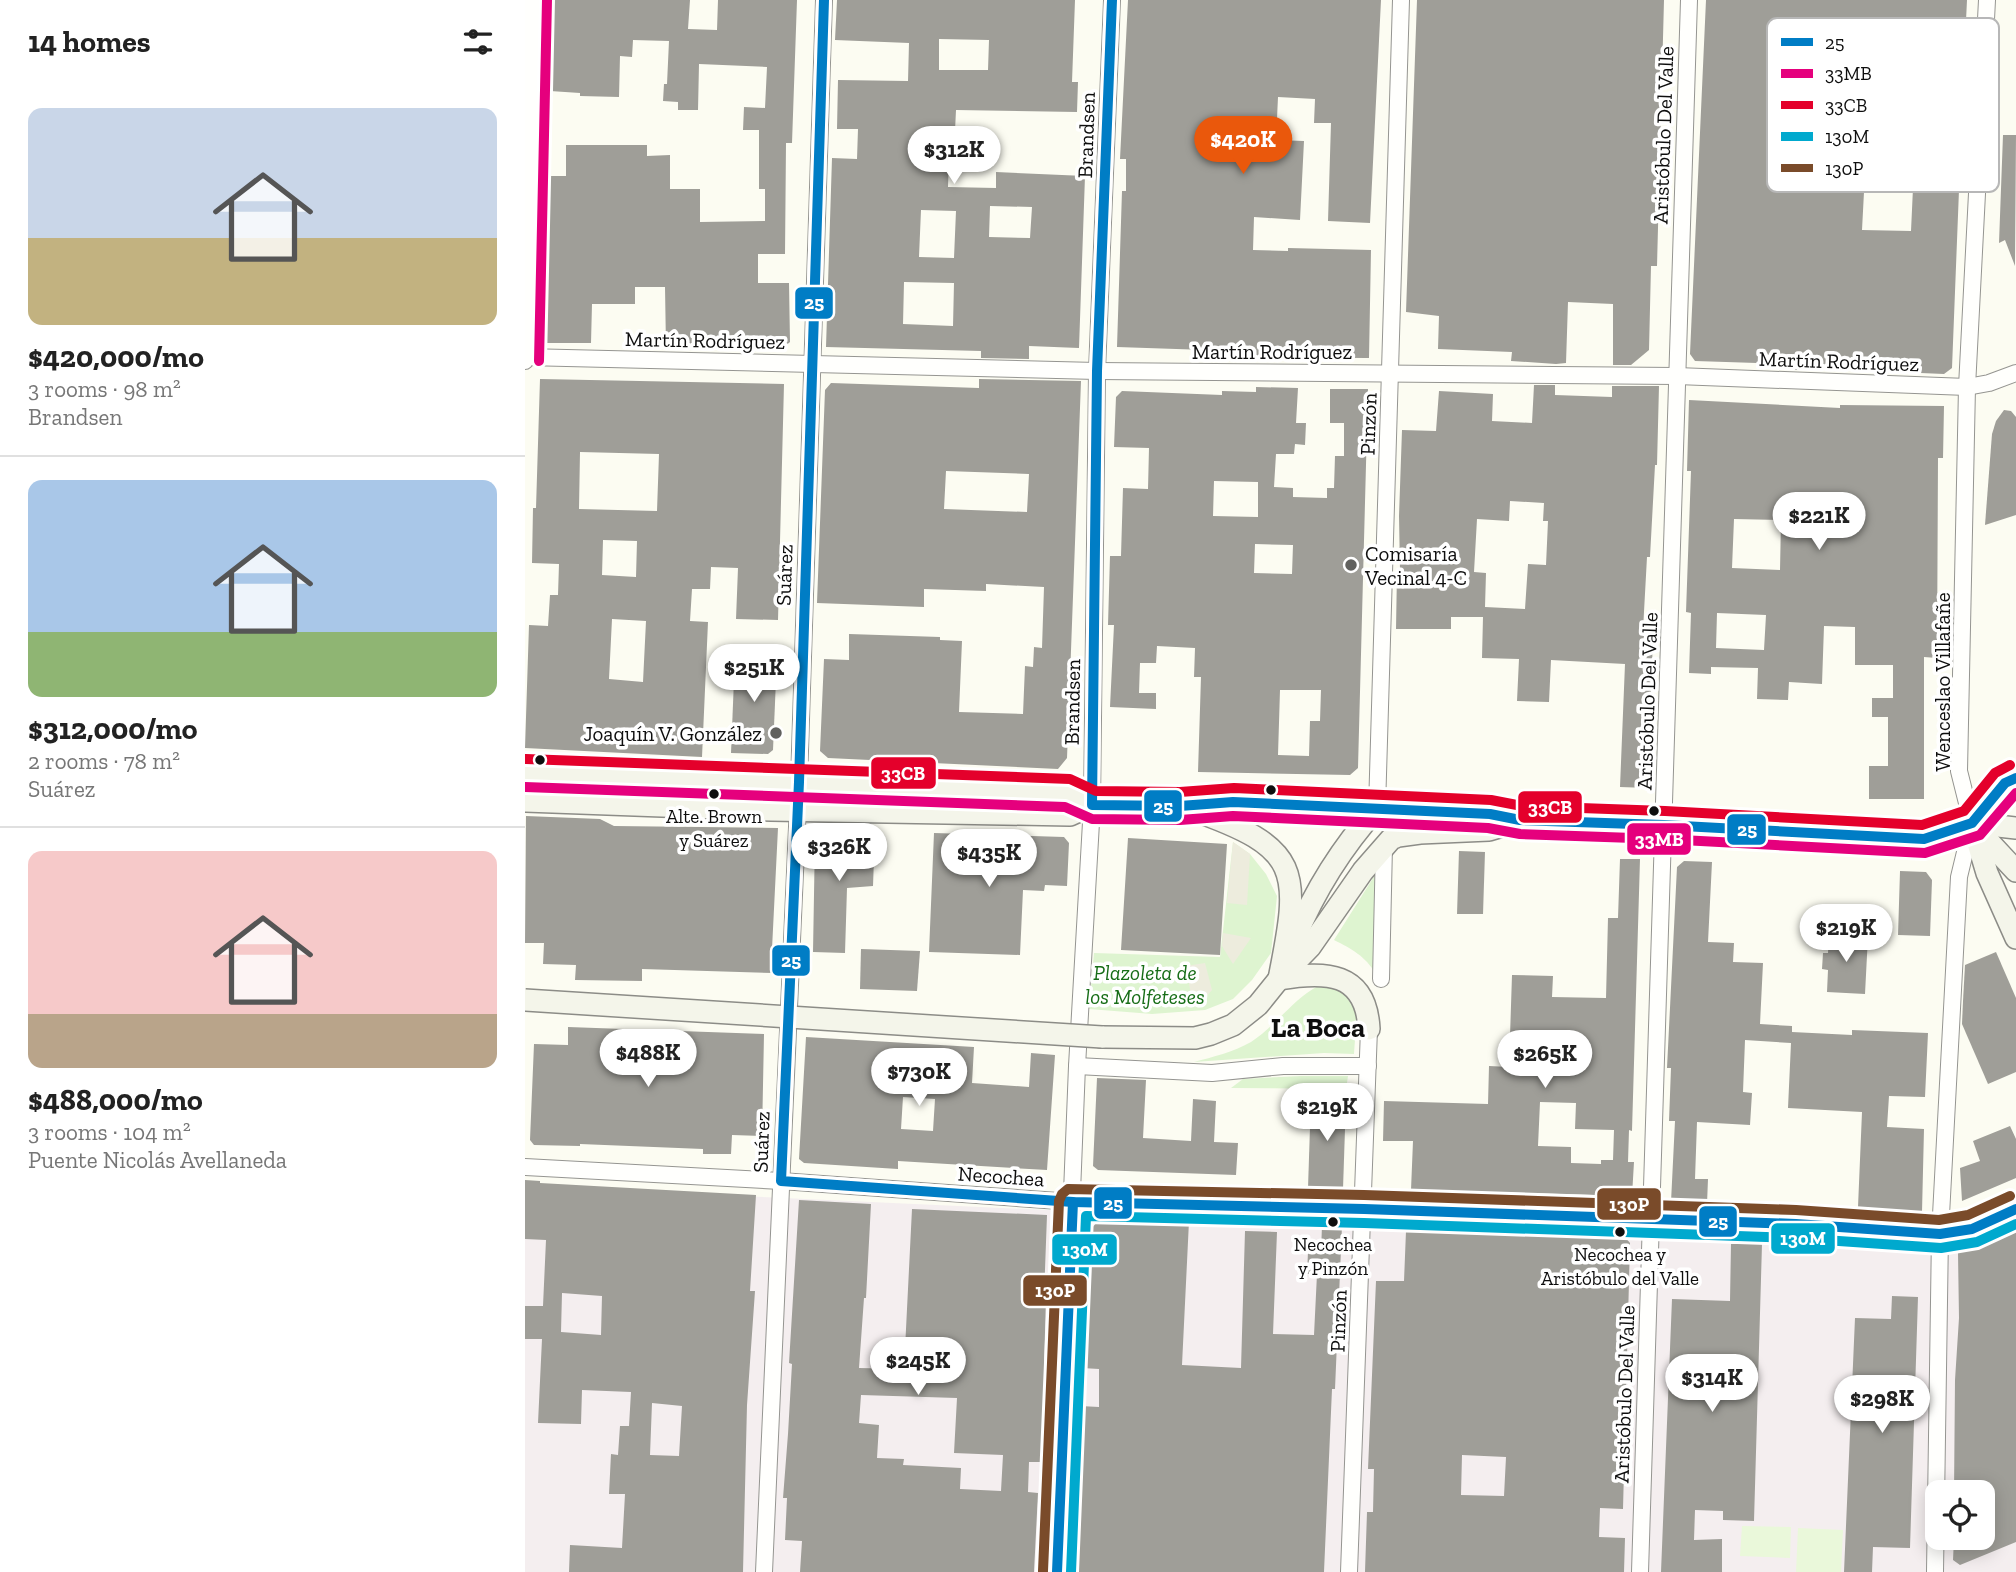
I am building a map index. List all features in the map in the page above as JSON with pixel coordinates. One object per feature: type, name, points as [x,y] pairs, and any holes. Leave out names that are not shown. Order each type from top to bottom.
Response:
[{"type":"main road","points":[[525,773],[1069,793],[1092,805]]},
{"type":"main road","points":[[1972,823],[2005,783],[2016,778]]},
{"type":"main road","points":[[525,801],[1070,815],[1092,805],[1180,806],[1233,802],[1490,814],[1520,820],[1924,839],[1972,823],[2016,828]]},
{"type":"main road","points":[[1180,806],[1255,836],[1272,849],[1285,866],[1292,887],[1291,919],[1279,979]]},
{"type":"main road","points":[[1279,979],[1317,891],[1335,860],[1377,808]]},
{"type":"main road","points":[[525,1000],[1102,1037],[1174,1039],[1211,1034],[1245,1018],[1265,999],[1279,979],[1310,947],[1384,846],[1398,836],[1489,830],[1520,820]]},
{"type":"main road","points":[[1972,823],[2016,871]]},
{"type":"main road","points":[[1972,823],[1987,873],[2016,938]]},
{"type":"main road","points":[[1279,979],[1319,975],[1347,982],[1363,1000],[1369,1029]]},
{"type":"street","points":[[525,359],[533,0]]},
{"type":"street","name":"Suárez","points":[[764,1572],[799,782],[824,0]]},
{"type":"street","name":"Brandsen","points":[[1057,1572],[1077,1066],[1092,805],[1097,371],[1112,0]]},
{"type":"street","name":"Pinzón","points":[[1377,808],[1401,0]]},
{"type":"street","name":"Aristóbulo Del Valle","points":[[1640,1572],[1689,0]]},
{"type":"street","name":"Wenceslao Villafañe","points":[[1986,18],[1987,0]]},
{"type":"street","name":"Wenceslao Villafañe","points":[[1935,1572],[1940,1234],[1959,877],[1972,823],[1959,771],[1967,387],[1977,192]]},
{"type":"street","name":"Martín Rodríguez","points":[[525,359],[1097,371],[1677,376],[1967,387],[1989,383],[2016,373]]},
{"type":"street","points":[[1381,979],[1384,846]]},
{"type":"street","name":"Pinzón","points":[[1349,1572],[1369,1029]]},
{"type":"street","points":[[1077,1066],[1212,1073],[1283,1066],[1369,1066]]},
{"type":"street","name":"Necochea","points":[[525,1167],[781,1181],[1073,1202],[1796,1224],[1940,1234],[1972,1229],[2016,1209]]},
{"type":"shaded area","points":[[1233,842],[1250,854],[1247,905],[1227,903]]},
{"type":"shaded area","points":[[1223,933],[1251,938],[1233,964],[1222,946]]},
{"type":"shaded area","points":[[1205,963],[1212,990],[1206,997],[1198,999],[1191,995],[1186,966]]},
{"type":"shaded area","points":[[525,1186],[1962,1252],[2016,1232],[2016,1572],[525,1572]]},
{"type":"green space","name":"Plazoleta de los Molfeteses","points":[[1233,842],[1250,854],[1266,874],[1277,896],[1271,953],[1252,980],[1233,999],[1205,1010],[1152,1014],[1089,1009],[1094,953],[1220,957]]},
{"type":"green space","points":[[1375,875],[1376,974],[1358,954],[1334,940]]},
{"type":"green space","name":"Plazoleta de los Molfeteses","points":[[1318,986],[1333,988],[1351,999],[1356,1017],[1354,1054],[1324,1053],[1194,1062],[1251,1042],[1300,998]]},
{"type":"green space","points":[[1348,1076],[1346,1089],[1231,1088],[1243,1079]]},
{"type":"green space","points":[[1742,1526],[1791,1527],[1790,1558],[1740,1556]]},
{"type":"green space","points":[[1798,1528],[1843,1530],[1841,1572],[1796,1572]]},
{"type":"building","points":[[554,0],[690,0],[688,29],[717,30],[718,0],[797,0],[792,143],[786,143],[785,254],[758,254],[758,283],[789,283],[790,342],[784,347],[666,348],[665,287],[635,287],[635,304],[592,304],[591,343],[546,343],[541,336],[543,176],[566,176],[566,145],[647,145],[647,156],[670,155],[670,189],[700,189],[700,222],[765,221],[765,189],[759,189],[759,130],[743,130],[744,107],[765,108],[767,67],[699,64],[698,110],[678,110],[678,102],[663,101],[664,84],[667,84],[669,41],[633,40],[632,57],[620,56],[619,97],[580,96],[580,93],[550,91]]},
{"type":"building","points":[[837,0],[1075,0],[1072,82],[1078,82],[1077,112],[956,110],[955,131],[950,131],[948,187],[996,188],[996,172],[1085,176],[1079,348],[1029,346],[1029,359],[981,358],[981,351],[826,347],[832,158],[857,159],[858,129],[837,129],[838,80],[908,81],[909,43],[835,40]],"holes":[[[939,39],[989,40],[988,70],[939,70]],[[990,206],[1032,207],[1030,238],[989,237]],[[921,210],[956,211],[954,258],[919,257]],[[904,282],[954,283],[953,326],[903,324]]]},
{"type":"building","points":[[1128,0],[1381,0],[1370,223],[1328,221],[1331,123],[1314,123],[1315,99],[1278,97],[1276,140],[1304,141],[1300,220],[1254,217],[1253,250],[1371,250],[1369,358],[1206,357],[1206,350],[1117,347],[1122,191],[1126,191],[1126,159],[1120,159]]},
{"type":"building","points":[[1417,0],[1664,0],[1657,266],[1651,266],[1649,350],[1631,365],[1613,365],[1613,304],[1568,302],[1566,363],[1556,364],[1511,361],[1512,352],[1438,349],[1439,316],[1406,312]]},
{"type":"building","points":[[1706,0],[1967,0],[1966,18],[1767,18],[1767,192],[1864,192],[1862,230],[1911,231],[1913,192],[1959,192],[1952,368],[1944,374],[1805,368],[1791,370],[1791,364],[1695,361],[1690,354]]},
{"type":"building","points":[[2003,135],[2016,135],[2015,266],[2005,240],[1999,243]]},
{"type":"building","points":[[540,379],[784,384],[778,620],[736,619],[738,568],[711,567],[710,589],[692,589],[690,621],[708,622],[702,757],[525,748],[529,625],[548,626],[550,595],[558,595],[559,564],[532,563],[533,508],[536,508]],"holes":[[[580,452],[659,454],[657,511],[579,509]],[[603,540],[637,541],[636,577],[602,575]],[[612,619],[646,621],[643,682],[609,679]]]},
{"type":"building","points":[[979,379],[1081,381],[1067,758],[1058,769],[828,758],[820,751],[824,659],[849,660],[849,634],[940,637],[940,640],[962,641],[959,712],[1023,714],[1025,666],[1033,667],[1034,647],[1042,648],[1044,587],[986,584],[986,591],[924,589],[924,607],[817,603],[825,390],[831,383],[979,388]],"holes":[[[946,471],[1029,474],[1027,512],[944,509]]]},
{"type":"building","points":[[1534,385],[1555,385],[1555,395],[1612,397],[1612,386],[1659,386],[1657,465],[1650,557],[1647,557],[1643,630],[1653,631],[1649,788],[1620,787],[1625,664],[1551,660],[1549,702],[1517,701],[1519,659],[1482,658],[1483,617],[1451,617],[1451,629],[1396,629],[1397,571],[1400,571],[1402,430],[1436,431],[1439,391],[1493,394],[1492,421],[1532,423]],"holes":[[[1510,501],[1544,503],[1543,521],[1548,521],[1546,565],[1528,564],[1525,609],[1485,607],[1486,573],[1474,572],[1477,519],[1509,521]]]},
{"type":"building","points":[[1256,387],[1298,388],[1296,423],[1306,423],[1305,445],[1295,444],[1294,454],[1276,454],[1274,487],[1293,488],[1293,497],[1327,498],[1327,488],[1334,488],[1335,456],[1344,456],[1344,423],[1330,423],[1330,389],[1368,389],[1358,768],[1350,775],[1198,772],[1201,677],[1194,677],[1195,648],[1157,646],[1156,663],[1140,663],[1139,693],[1156,693],[1156,709],[1110,707],[1114,625],[1108,625],[1110,556],[1121,556],[1123,488],[1148,489],[1149,448],[1114,447],[1116,397],[1122,391],[1222,395],[1222,391],[1256,392]],"holes":[[[1214,481],[1258,482],[1258,517],[1213,516]],[[1255,544],[1293,545],[1292,574],[1254,573]],[[1280,690],[1321,690],[1320,721],[1310,721],[1309,756],[1278,755]]]},
{"type":"building","points":[[1689,400],[1840,408],[1840,405],[1944,406],[1943,458],[1938,458],[1937,658],[1924,657],[1924,799],[1869,799],[1869,766],[1888,766],[1888,717],[1872,717],[1872,698],[1893,698],[1893,665],[1855,665],[1855,627],[1824,626],[1822,684],[1789,682],[1788,700],[1757,699],[1758,668],[1711,667],[1711,674],[1689,673],[1691,613],[1686,612],[1691,471],[1687,471]],"holes":[[[1734,519],[1781,520],[1780,570],[1732,568]],[[1717,613],[1766,615],[1764,650],[1716,648]]]},
{"type":"building","points":[[2004,410],[2011,411],[2016,417],[2016,515],[1985,525],[1992,434],[1996,421]]},
{"type":"building","points":[[735,655],[777,656],[773,750],[768,754],[731,753]]},
{"type":"building","points":[[526,816],[600,819],[614,826],[778,828],[773,973],[642,969],[642,981],[575,980],[576,965],[543,964],[544,943],[525,943]]},
{"type":"building","points":[[821,831],[875,831],[873,886],[847,888],[845,953],[813,952],[815,837]]},
{"type":"building","points":[[934,833],[1064,837],[1069,843],[1067,886],[1045,885],[1044,891],[1023,890],[1020,955],[929,952]]},
{"type":"building","points":[[1128,838],[1227,844],[1220,955],[1121,950]]},
{"type":"building","points":[[1459,851],[1485,852],[1483,914],[1457,914]]},
{"type":"building","points":[[1620,859],[1640,859],[1632,1131],[1629,1130],[1628,1162],[1634,1162],[1632,1196],[1411,1190],[1413,1141],[1383,1141],[1384,1101],[1488,1104],[1489,1066],[1509,1067],[1512,975],[1553,976],[1552,997],[1606,998],[1608,918],[1618,918]],"holes":[[[1540,1102],[1576,1103],[1575,1129],[1614,1130],[1613,1160],[1601,1160],[1601,1164],[1571,1163],[1571,1147],[1538,1146]]]},
{"type":"building","points":[[1684,861],[1712,862],[1708,942],[1734,943],[1733,962],[1763,963],[1760,1024],[1792,1026],[1792,1032],[1852,1035],[1852,1030],[1928,1033],[1925,1097],[1889,1096],[1887,1127],[1924,1129],[1922,1212],[1858,1207],[1862,1112],[1788,1108],[1791,1043],[1745,1040],[1743,1092],[1752,1093],[1750,1125],[1697,1122],[1695,1179],[1708,1179],[1707,1204],[1671,1202],[1675,1121],[1669,1121],[1671,1068],[1667,1068],[1677,867]]},
{"type":"building","points":[[1900,871],[1926,872],[1932,880],[1930,936],[1898,935]]},
{"type":"building","points":[[1829,934],[1868,936],[1865,994],[1827,992],[1828,970],[1822,969],[1823,953],[1828,953]]},
{"type":"building","points":[[861,949],[920,951],[917,991],[860,989]]},
{"type":"building","points":[[1996,952],[2016,998],[2016,1072],[1988,1084],[1962,1024],[1965,965]]},
{"type":"building","points":[[568,1027],[764,1034],[762,1136],[732,1135],[731,1154],[703,1154],[703,1149],[534,1145],[530,1140],[534,1044],[568,1045]]},
{"type":"building","points":[[806,1037],[974,1047],[972,1083],[1029,1087],[1031,1053],[1055,1055],[1047,1170],[898,1161],[898,1169],[804,1163],[799,1159]],"holes":[[[903,1097],[935,1099],[933,1131],[901,1129]]]},
{"type":"building","points":[[1097,1078],[1146,1080],[1143,1138],[1191,1141],[1193,1099],[1216,1101],[1214,1142],[1238,1143],[1236,1175],[1098,1170],[1093,1166]]},
{"type":"building","points":[[1311,1097],[1346,1099],[1343,1189],[1308,1188]]},
{"type":"building","points":[[2010,1126],[2016,1139],[2016,1178],[1962,1201],[1960,1168],[1980,1161],[1973,1141]]},
{"type":"building","points":[[525,1180],[756,1195],[750,1291],[755,1291],[747,1405],[743,1572],[569,1572],[570,1545],[622,1548],[625,1494],[609,1494],[611,1454],[618,1455],[620,1426],[629,1426],[631,1392],[582,1390],[581,1424],[538,1423],[542,1339],[525,1339],[525,1306],[543,1306],[546,1240],[525,1239]],"holes":[[[562,1293],[602,1296],[601,1335],[561,1332]],[[652,1403],[682,1406],[679,1456],[650,1455]]]},
{"type":"building","points":[[799,1200],[871,1204],[859,1368],[904,1369],[912,1209],[1047,1215],[1044,1367],[1049,1367],[1046,1423],[1042,1462],[1029,1462],[1028,1492],[1038,1493],[1034,1572],[800,1572],[802,1541],[785,1540],[787,1498],[783,1498],[792,1364],[789,1363]],"holes":[[[861,1395],[957,1398],[954,1453],[1003,1455],[1001,1491],[960,1489],[961,1468],[903,1465],[904,1459],[877,1458],[879,1425],[859,1423]]]},
{"type":"building","points":[[1100,1219],[1158,1223],[1158,1219],[1189,1221],[1182,1365],[1241,1368],[1245,1231],[1277,1232],[1273,1334],[1314,1335],[1317,1274],[1307,1274],[1308,1252],[1321,1253],[1322,1225],[1342,1226],[1324,1572],[1076,1572],[1082,1436],[1078,1436],[1080,1406],[1099,1407],[1099,1369],[1082,1368],[1090,1230]]},
{"type":"building","points":[[2016,1227],[2016,1542],[1960,1565],[1953,1560],[1953,1550],[1995,1550],[1995,1480],[1954,1480],[1955,1380],[1959,1318],[1958,1253],[1961,1249]]},
{"type":"building","points":[[1406,1231],[1624,1236],[1630,1243],[1623,1509],[1600,1508],[1599,1537],[1625,1538],[1624,1572],[1365,1572],[1367,1512],[1373,1512],[1374,1469],[1368,1469],[1376,1281],[1404,1281]],"holes":[[[1462,1455],[1506,1457],[1504,1496],[1461,1495]]]},
{"type":"building","points":[[1731,1244],[1762,1244],[1754,1521],[1723,1520],[1723,1511],[1695,1510],[1694,1540],[1722,1539],[1722,1572],[1661,1572],[1672,1299],[1730,1301]]},
{"type":"building","points":[[1892,1296],[1918,1297],[1910,1548],[1873,1547],[1872,1572],[1844,1572],[1855,1318],[1891,1319]]},
{"type":"transit line","name":"33MB","points":[[539,361],[547,0]]},
{"type":"transit line","name":"25","points":[[824,0],[799,782],[781,1181],[1073,1202],[1796,1224],[1940,1234],[1972,1229],[2016,1209]]},
{"type":"transit line","name":"25","points":[[1112,0],[1097,371],[1092,805],[1180,806],[1233,802],[1490,814],[1520,820],[1924,839],[1972,823],[2005,783],[2016,778]]},
{"type":"transit line","name":"33CB","points":[[526,759],[1070,779],[1096,791],[1180,792],[1234,788],[1491,800],[1522,806],[1922,825],[1964,811],[1995,773],[2010,765]]},
{"type":"transit line","name":"33MB","points":[[525,787],[1065,807],[1092,819],[1180,820],[1233,816],[1488,828],[1520,834],[1925,853],[1980,835],[2016,793]]},
{"type":"transit line","name":"130P","points":[[1043,1571],[1059,1201],[1068,1189],[1364,1195],[1796,1210],[1939,1220],[1968,1215],[2010,1196]]},
{"type":"transit line","name":"25","points":[[1057,1572],[1073,1202]]},
{"type":"transit line","name":"130M","points":[[1071,1572],[1086,1216],[1795,1238],[1941,1248],[1977,1242],[2016,1224]]},
{"type":"place","name":"Comisaría Vecinal 4-C","points":[[1351,565]]},
{"type":"place","name":"Joaquín V. González","points":[[776,733]]},
{"type":"place","name":"Alte. Brown y Suárez","points":[[714,794]]},
{"type":"place","name":"Necochea y Pinzón","points":[[1333,1222]]},
{"type":"place","name":"Necochea y Aristóbulo del Valle","points":[[1620,1232]]},
{"type":"district","name":"La Boca","points":[[1318,1027]]}]
